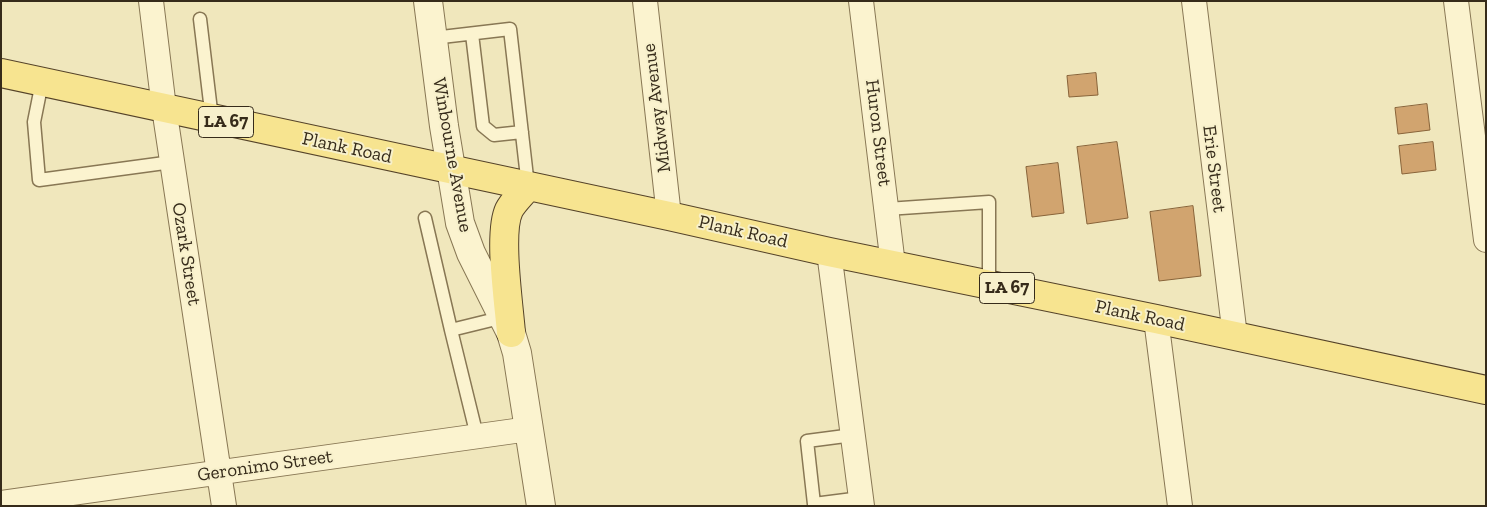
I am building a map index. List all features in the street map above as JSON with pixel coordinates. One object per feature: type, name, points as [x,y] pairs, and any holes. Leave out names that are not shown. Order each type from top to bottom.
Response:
[{"type":"main road","name":"Plank Road","points":[[1,73],[830,252],[1156,319],[1486,390]]},
{"type":"main road","points":[[507,325],[506,222],[509,210],[528,186]]},
{"type":"street","name":"Ozark Street","points":[[151,1],[164,108],[224,506]]},
{"type":"street","name":"Winbourne Avenue","points":[[428,1],[450,170],[460,223],[507,325],[521,373],[541,506]]},
{"type":"street","name":"Midway Avenue","points":[[645,1],[669,216]]},
{"type":"street","name":"Huron Street","points":[[861,1],[893,265]]},
{"type":"street","name":"Erie Street","points":[[1194,1],[1235,336]]},
{"type":"street","points":[[1456,1],[1486,240]]},
{"type":"street","points":[[830,252],[862,502]]},
{"type":"street","points":[[1156,319],[1180,506]]},
{"type":"street","name":"Geronimo Street","points":[[1,503],[529,429]]},
{"type":"lane","points":[[200,19],[212,119]]},
{"type":"lane","points":[[433,38],[510,29],[528,186]]},
{"type":"lane","points":[[472,34],[483,126],[494,135],[522,132]]},
{"type":"lane","points":[[42,82],[34,122],[39,180],[172,162]]},
{"type":"lane","points":[[887,208],[989,202],[989,285]]},
{"type":"lane","points":[[425,218],[477,436]]},
{"type":"lane","points":[[451,330],[507,325]]},
{"type":"lane","points":[[853,435],[807,441],[814,504],[862,502]]},
{"type":"building","points":[[1096,73],[1098,95],[1069,97],[1067,76]]},
{"type":"building","points":[[1427,104],[1430,130],[1398,134],[1395,108]]},
{"type":"building","points":[[1117,142],[1128,218],[1087,224],[1077,147]]},
{"type":"building","points":[[1433,142],[1436,170],[1402,174],[1399,146]]},
{"type":"building","points":[[1058,163],[1064,213],[1032,217],[1026,167]]},
{"type":"building","points":[[1193,206],[1201,276],[1159,281],[1150,212]]}]
